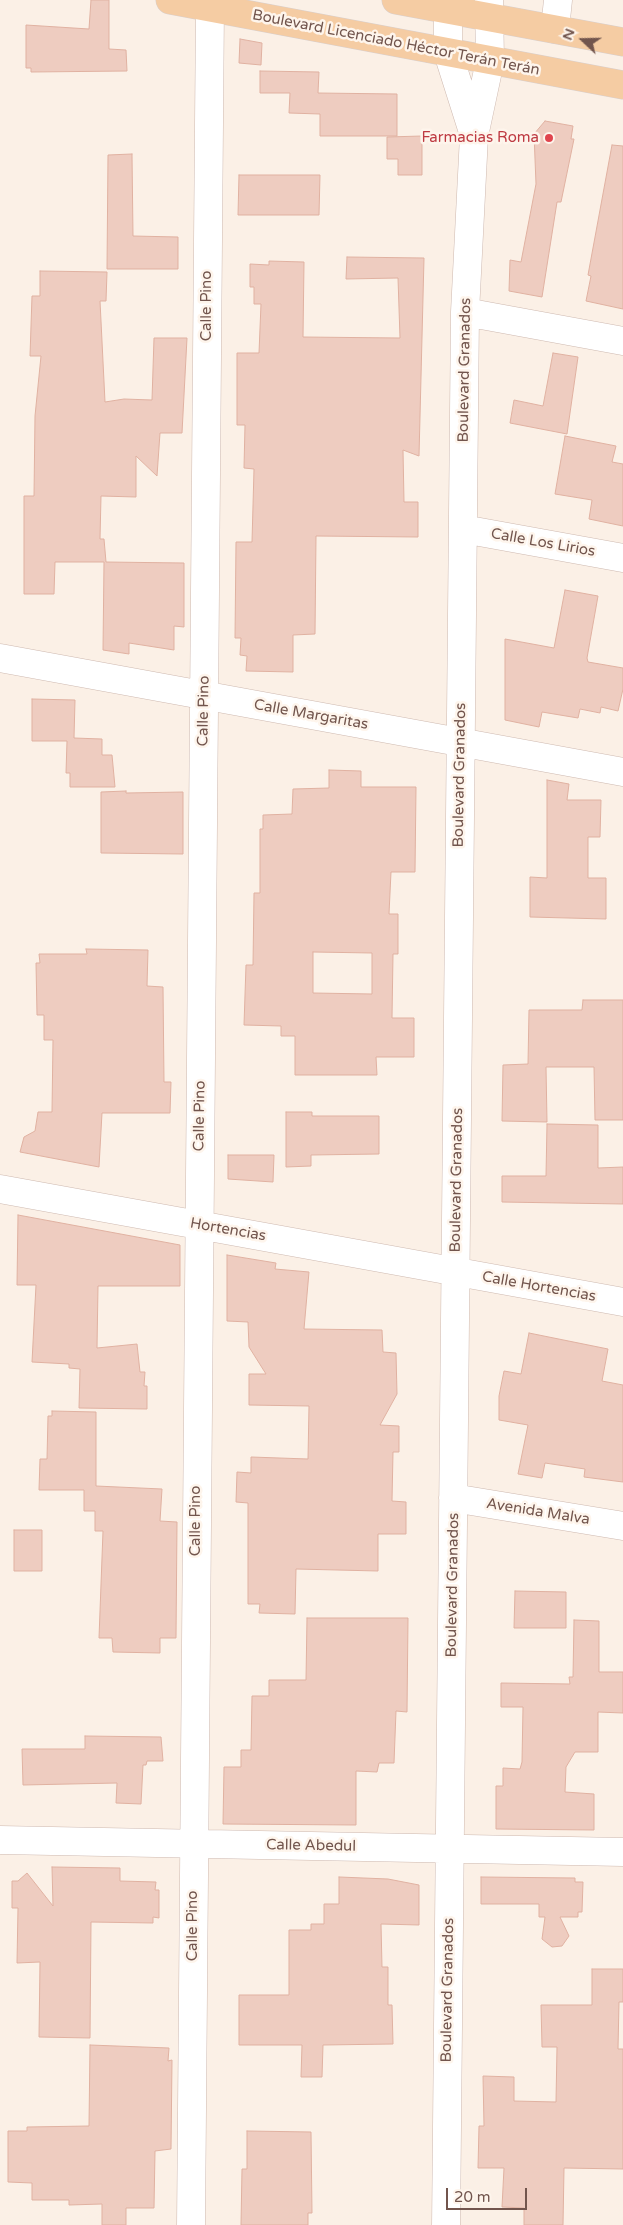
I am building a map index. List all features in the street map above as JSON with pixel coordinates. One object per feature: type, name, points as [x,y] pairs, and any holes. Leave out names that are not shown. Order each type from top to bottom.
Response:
[{"type":"main road","name":"Boulevard Licenciado Héctor Terán Terán","points":[[170,0],[448,54],[623,85]]},
{"type":"main road","points":[[396,0],[490,9],[555,29],[623,42]]},
{"type":"street","points":[[555,29],[558,0]]},
{"type":"street","name":"Boulevard Granados","points":[[448,5],[448,54],[474,136]]},
{"type":"street","name":"Calle Pino","points":[[191,2225],[210,7]]},
{"type":"street","name":"Boulevard Granados","points":[[446,2225],[465,312],[474,136],[490,61],[490,9]]},
{"type":"street","points":[[465,312],[623,341]]},
{"type":"street","name":"Calle Los Lirios","points":[[463,529],[623,558]]},
{"type":"street","name":"Calle Margaritas","points":[[0,658],[623,772]]},
{"type":"street","name":"Hortencias","points":[[0,1189],[456,1272]]},
{"type":"street","name":"Calle Hortencias","points":[[456,1272],[623,1302]]},
{"type":"street","name":"Avenida Malva","points":[[453,1498],[623,1526]]},
{"type":"street","name":"Calle Abedul","points":[[0,1840],[623,1852]]},
{"type":"building","points":[[91,0],[109,0],[109,49],[126,50],[127,71],[31,72],[31,68],[26,68],[26,25],[89,29]]},
{"type":"building","points":[[240,39],[262,43],[261,65],[239,63]]},
{"type":"building","points":[[260,71],[319,72],[318,93],[397,94],[397,136],[320,136],[320,114],[289,113],[290,93],[260,93]]},
{"type":"building","points":[[545,121],[573,126],[571,139],[574,139],[561,202],[557,202],[542,297],[509,291],[510,260],[521,262],[536,184],[534,134]]},
{"type":"building","points":[[422,136],[422,175],[398,175],[398,159],[387,159],[387,137]]},
{"type":"building","points":[[612,145],[623,146],[623,309],[586,301],[591,276],[588,275]]},
{"type":"building","points":[[132,154],[133,236],[178,237],[178,269],[107,269],[108,155]]},
{"type":"building","points":[[239,175],[320,175],[319,215],[238,215]]},
{"type":"building","points":[[347,257],[424,258],[419,456],[403,450],[404,502],[418,502],[418,537],[316,536],[315,634],[293,635],[293,672],[246,671],[247,656],[240,655],[241,638],[235,638],[236,542],[252,542],[254,469],[244,468],[245,425],[237,425],[237,353],[259,353],[261,304],[254,304],[254,287],[250,287],[250,264],[269,265],[269,261],[304,262],[303,337],[400,338],[398,278],[346,279]]},
{"type":"building","points":[[40,271],[107,272],[106,301],[100,301],[105,402],[124,399],[152,400],[154,338],[187,338],[182,433],[160,433],[157,476],[136,456],[136,497],[101,496],[100,539],[104,539],[106,562],[184,563],[184,627],[174,626],[174,650],[129,643],[129,654],[103,650],[104,562],[55,562],[54,594],[24,594],[24,496],[34,496],[35,416],[41,356],[30,356],[32,296],[40,296]]},
{"type":"building","points":[[553,353],[578,357],[567,434],[510,423],[514,400],[543,406]]},
{"type":"building","points":[[565,436],[616,446],[612,462],[623,464],[623,526],[589,519],[592,500],[555,494]]},
{"type":"building","points":[[565,590],[598,596],[587,658],[588,662],[623,668],[623,689],[618,711],[601,707],[600,713],[580,709],[578,718],[542,712],[539,727],[505,720],[505,639],[554,648]]},
{"type":"building","points":[[32,699],[75,700],[74,738],[102,739],[102,755],[112,755],[115,787],[70,787],[70,773],[66,773],[67,741],[32,741]]},
{"type":"building","points":[[329,770],[361,771],[361,787],[416,787],[415,872],[391,872],[389,914],[398,914],[398,954],[393,954],[392,1018],[414,1018],[414,1057],[376,1057],[377,1075],[295,1075],[295,1036],[281,1036],[281,1026],[244,1025],[246,965],[253,965],[254,893],[260,893],[260,829],[263,829],[263,815],[292,814],[293,789],[329,788]],"holes":[[[313,952],[372,953],[372,994],[313,993]]]},
{"type":"building","points":[[547,780],[569,784],[567,800],[601,800],[600,837],[588,837],[588,878],[606,878],[606,919],[530,917],[530,877],[547,878]]},
{"type":"building","points":[[126,791],[126,793],[183,792],[183,854],[101,853],[101,792]]},
{"type":"building","points":[[86,949],[148,950],[147,986],[163,987],[164,1082],[171,1082],[170,1113],[102,1113],[99,1167],[20,1152],[24,1137],[35,1131],[38,1112],[52,1112],[53,1040],[44,1040],[44,1015],[37,1015],[36,963],[40,963],[39,954],[87,954]]},
{"type":"building","points":[[583,1000],[623,1000],[623,1120],[595,1120],[594,1067],[546,1067],[547,1122],[502,1121],[503,1065],[528,1064],[529,1010],[582,1010]]},
{"type":"building","points":[[286,1112],[312,1112],[312,1116],[379,1116],[379,1154],[311,1155],[311,1166],[286,1167]]},
{"type":"building","points":[[547,1124],[598,1125],[598,1168],[623,1167],[623,1204],[502,1202],[502,1176],[546,1176]]},
{"type":"building","points":[[228,1155],[274,1155],[273,1182],[228,1179]]},
{"type":"building","points":[[18,1215],[180,1245],[180,1286],[98,1286],[97,1348],[137,1344],[140,1372],[145,1372],[144,1386],[147,1386],[147,1409],[79,1408],[80,1369],[69,1368],[69,1364],[32,1362],[36,1285],[17,1285]]},
{"type":"building","points":[[227,1255],[276,1263],[275,1269],[309,1272],[304,1329],[382,1330],[383,1352],[396,1353],[397,1394],[380,1425],[399,1426],[399,1452],[393,1452],[392,1501],[406,1502],[406,1534],[378,1534],[378,1571],[296,1569],[295,1614],[259,1613],[260,1604],[248,1604],[248,1503],[236,1502],[237,1472],[251,1473],[251,1457],[308,1459],[309,1406],[249,1405],[249,1374],[266,1374],[249,1347],[248,1322],[227,1321]]},
{"type":"building","points":[[529,1333],[608,1349],[602,1381],[623,1385],[623,1482],[584,1477],[585,1469],[545,1463],[542,1478],[518,1474],[528,1425],[499,1420],[499,1396],[504,1371],[521,1374]]},
{"type":"building","points":[[52,1411],[96,1412],[96,1486],[162,1489],[160,1521],[177,1522],[176,1638],[160,1638],[160,1653],[113,1652],[112,1638],[99,1638],[103,1531],[95,1531],[95,1511],[84,1511],[84,1490],[39,1490],[40,1459],[47,1459],[48,1416],[52,1416]]},
{"type":"building","points":[[14,1530],[42,1530],[42,1571],[14,1571]]},
{"type":"building","points":[[515,1591],[566,1592],[566,1628],[514,1628]]},
{"type":"building","points":[[307,1618],[408,1618],[407,1712],[396,1711],[394,1763],[379,1763],[377,1772],[356,1771],[356,1825],[223,1824],[224,1767],[241,1767],[241,1750],[251,1750],[252,1696],[269,1696],[269,1680],[306,1680]]},
{"type":"building","points":[[574,1620],[599,1621],[599,1672],[623,1672],[623,1713],[598,1712],[598,1752],[575,1752],[566,1767],[565,1792],[594,1794],[594,1830],[496,1829],[496,1786],[503,1786],[503,1768],[520,1769],[522,1762],[523,1707],[501,1707],[501,1683],[570,1684],[569,1677],[573,1677]]},
{"type":"building","points":[[85,1736],[161,1737],[163,1761],[147,1761],[146,1765],[143,1765],[141,1804],[116,1803],[117,1783],[23,1785],[22,1749],[85,1749]]},
{"type":"building","points":[[52,1867],[120,1868],[120,1881],[156,1882],[155,1890],[159,1890],[159,1918],[153,1917],[153,1923],[91,1922],[90,2038],[39,2037],[40,1962],[17,1963],[18,1908],[12,1908],[12,1881],[18,1881],[27,1873],[53,1906]]},
{"type":"building","points":[[339,1877],[388,1879],[419,1885],[419,1925],[381,1924],[382,1967],[388,1967],[388,2005],[392,2005],[393,2044],[323,2045],[322,2077],[301,2077],[302,2045],[239,2045],[239,1995],[289,1995],[289,1930],[311,1930],[311,1924],[324,1924],[324,1904],[339,1904]]},
{"type":"building","points":[[481,1877],[575,1878],[575,1882],[583,1882],[582,1912],[578,1912],[578,1917],[560,1917],[569,1936],[562,1946],[552,1947],[542,1939],[545,1917],[539,1917],[539,1904],[481,1904]]},
{"type":"building","points":[[592,1969],[623,1969],[623,2002],[619,2002],[618,2049],[623,2049],[623,2169],[564,2168],[563,2225],[524,2225],[524,2208],[502,2207],[504,2168],[478,2168],[479,2126],[484,2126],[483,2076],[514,2077],[514,2101],[556,2102],[557,2047],[542,2047],[541,2005],[592,2005]]},
{"type":"building","points":[[90,2045],[169,2048],[168,2061],[172,2060],[171,2149],[155,2151],[154,2208],[126,2208],[126,2225],[102,2225],[102,2204],[69,2205],[69,2200],[32,2200],[32,2183],[8,2182],[8,2131],[27,2131],[27,2127],[89,2126]]},
{"type":"building","points":[[247,2131],[311,2132],[312,2213],[308,2213],[308,2225],[241,2225],[242,2169],[247,2169]]},
{"type":"place","name":"Farmacias Roma","points":[[549,138]]}]
